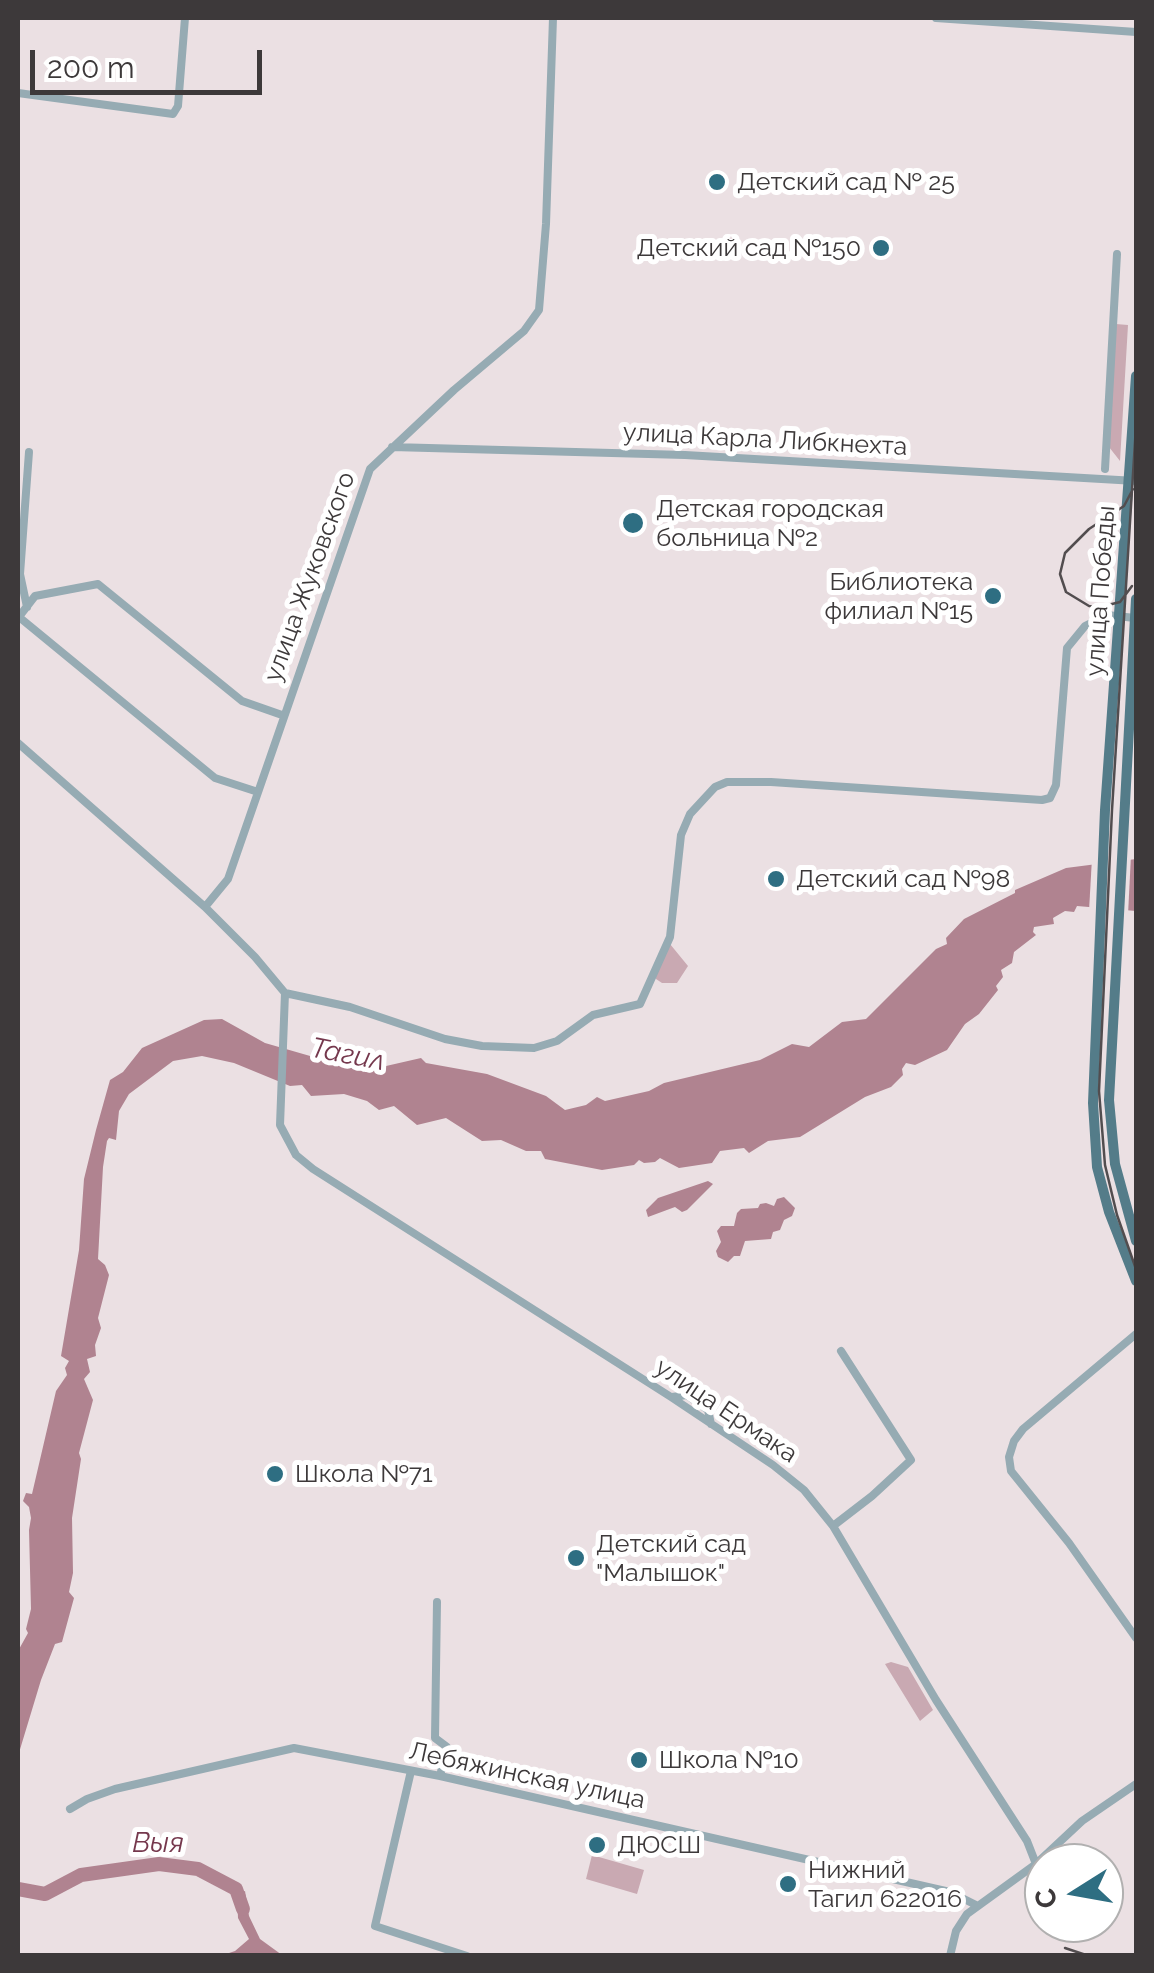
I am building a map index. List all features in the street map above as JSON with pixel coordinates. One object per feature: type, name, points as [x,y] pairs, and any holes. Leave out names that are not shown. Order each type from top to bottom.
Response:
[{"type":"main road","name":"улица Победы","points":[[1136,376],[1132,481],[1105,810],[1093,1104],[1097,1167],[1108,1212],[1136,1281]]},
{"type":"main road","name":"улица Победы","points":[[1136,599],[1109,1100],[1115,1164],[1136,1241]]},
{"type":"street","points":[[18,93],[173,114],[178,106],[185,18]]},
{"type":"street","name":"улица Жуковского","points":[[205,907],[228,879],[370,469],[533,323],[539,310],[553,18]]},
{"type":"street","points":[[936,18],[1136,32]]},
{"type":"street","points":[[1105,469],[1116,254]]},
{"type":"street","name":"улица Карла Либкнехта","points":[[392,447],[685,454],[1132,481]]},
{"type":"street","points":[[26,607],[20,574],[29,452]]},
{"type":"street","points":[[258,792],[216,778],[18,618],[35,596],[98,584],[242,701],[282,714]]},
{"type":"street","points":[[18,743],[205,907],[285,993],[350,1006],[446,1039],[482,1046],[534,1048],[557,1041],[593,1014],[640,1004],[670,937],[680,835],[690,814],[715,788],[728,782],[771,782],[1050,798],[1056,785],[1067,648],[1085,626],[1106,615],[1135,618]]},
{"type":"street","name":"улица Ермака","points":[[285,993],[280,1110],[285,1139],[296,1155],[792,1479],[833,1526],[936,1700],[1028,1843]]},
{"type":"street","points":[[1136,1334],[1023,1430],[1009,1457],[1011,1470],[1136,1638]]},
{"type":"street","points":[[833,1526],[911,1460],[841,1351]]},
{"type":"street","points":[[436,1602],[435,1738],[448,1747],[440,1776]]},
{"type":"street","name":"Лебяжинская улица","points":[[70,1809],[87,1798],[115,1789],[294,1748],[440,1776],[950,1892],[976,1905]]},
{"type":"street","points":[[411,1771],[376,1920],[378,1929],[466,1956]]},
{"type":"street","points":[[1058,1843],[1082,1821],[1136,1784]]},
{"type":"street","points":[[950,1956],[961,1922],[976,1905],[1024,1872]]},
{"type":"shaded area","points":[[1116,324],[1128,325],[1120,461],[1109,447]]},
{"type":"shaded area","points":[[1136,859],[1136,911],[1077,906],[1074,912],[1065,911],[1053,918],[1054,924],[1034,927],[1036,935],[1014,952],[1012,963],[1001,970],[1003,977],[996,986],[998,990],[979,1014],[965,1024],[947,1050],[915,1065],[906,1063],[903,1075],[891,1087],[865,1097],[800,1137],[768,1141],[749,1153],[744,1148],[720,1151],[712,1163],[679,1168],[660,1158],[602,1170],[545,1159],[541,1151],[526,1151],[501,1140],[482,1141],[446,1118],[417,1125],[394,1106],[379,1110],[367,1101],[344,1094],[311,1096],[302,1085],[290,1086],[234,1063],[202,1056],[173,1061],[129,1094],[119,1111],[116,1140],[107,1141],[103,1167],[98,1259],[109,1275],[98,1318],[101,1328],[96,1356],[87,1359],[90,1372],[84,1379],[93,1400],[79,1453],[72,1518],[73,1573],[69,1592],[74,1598],[62,1642],[55,1644],[41,1680],[18,1756],[18,1651],[28,1633],[31,1609],[31,1518],[23,1501],[26,1493],[32,1494],[56,1391],[67,1375],[69,1361],[61,1356],[79,1250],[84,1179],[96,1130],[110,1080],[123,1072],[142,1048],[204,1020],[222,1019],[265,1043],[324,1060],[361,1061],[373,1069],[421,1058],[426,1063],[487,1074],[546,1096],[565,1110],[586,1105],[597,1097],[605,1101],[760,1060],[792,1044],[809,1047],[842,1022],[866,1019],[936,949],[947,944],[946,938],[964,919],[1015,890],[1066,868]]},
{"type":"shaded area","points":[[670,944],[688,966],[677,983],[662,983],[656,979],[656,972]]},
{"type":"shaded area","points":[[708,1181],[713,1184],[687,1210],[682,1212],[675,1207],[648,1217],[646,1210],[658,1198]]},
{"type":"shaded area","points":[[784,1197],[795,1208],[771,1239],[745,1241],[740,1256],[728,1262],[718,1257],[716,1251],[721,1242],[717,1231],[721,1226],[734,1226],[741,1209],[766,1203],[774,1206],[777,1199]]},
{"type":"shaded area","points":[[885,1664],[908,1667],[933,1710],[920,1721]]},
{"type":"shaded area","points":[[592,1855],[644,1870],[637,1894],[586,1879]]},
{"type":"shaded area","points":[[245,1891],[249,1916],[260,1939],[282,1955],[223,1955],[249,1939],[238,1918],[237,1894]]},
{"type":"pier","points":[[1131,855],[1128,915],[1089,911],[1092,858]]},
{"type":"waterway","name":"Выя","points":[[18,1889],[45,1894],[81,1875],[159,1864],[198,1869],[236,1889],[243,1909]]},
{"type":"tram line","points":[[1136,426],[1099,1091],[1105,1165],[1136,1269]]},
{"type":"tram line","points":[[1132,586],[1120,602],[1089,606],[1066,592],[1060,574],[1065,553],[1089,529],[1124,506],[1133,489]]},
{"type":"railway","points":[[1065,1948],[1089,1956]]},
{"type":"place","name":"Детский сад № 25","points":[[717,182]]},
{"type":"place","name":"Детский сад №150","points":[[881,248]]},
{"type":"place","name":"Детская городская больница №2","points":[[633,523]]},
{"type":"place","name":"Библиотека филиал №15","points":[[993,596]]},
{"type":"place","name":"Детский сад №98","points":[[776,879]]},
{"type":"place","name":"Школа №71","points":[[275,1474]]},
{"type":"place","name":"Детский сад \"Малышок\"","points":[[576,1558]]},
{"type":"place","name":"Школа №10","points":[[639,1760]]},
{"type":"place","name":"ДЮСШ","points":[[597,1845]]},
{"type":"place","name":"Нижний Тагил 622016","points":[[788,1884]]},
{"type":"water label","name":"Тагил","points":[[348,1055]]}]
